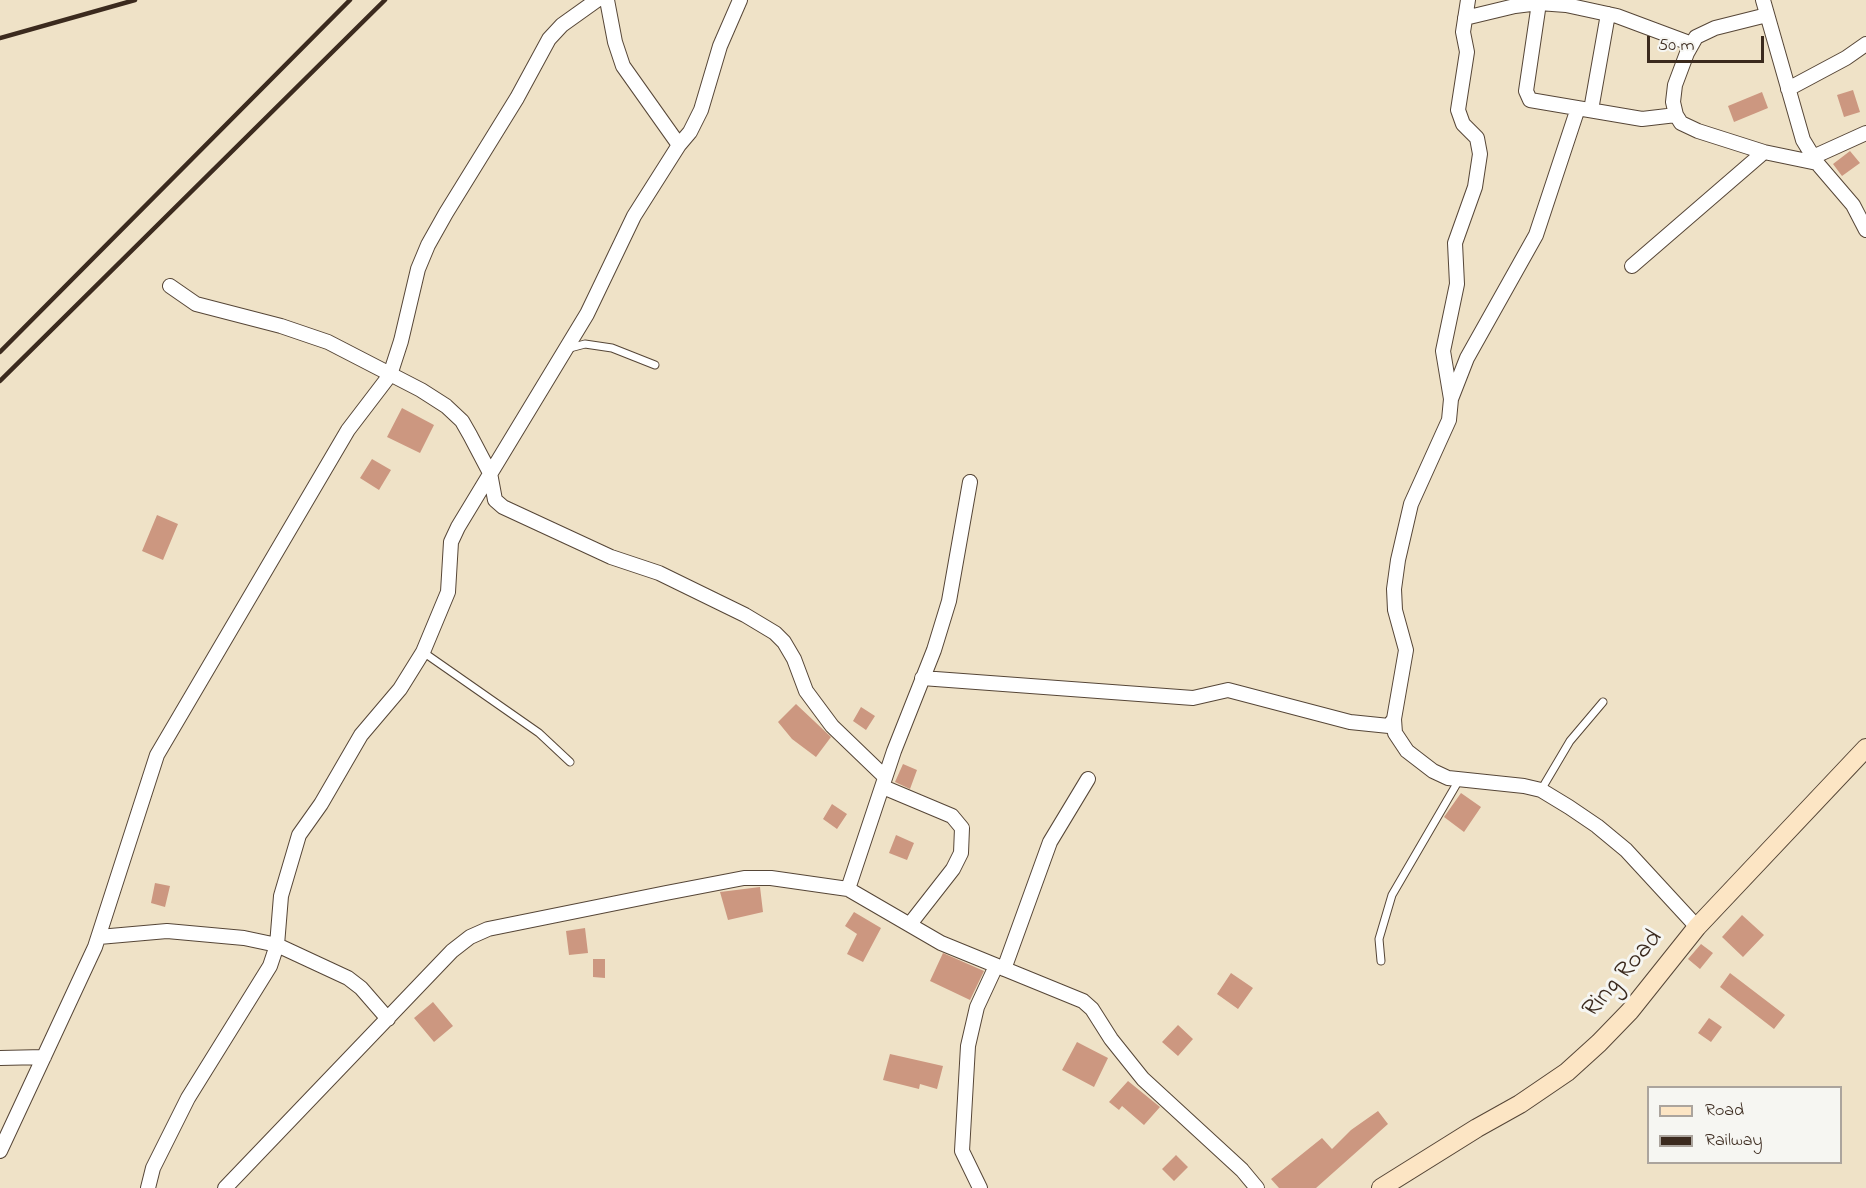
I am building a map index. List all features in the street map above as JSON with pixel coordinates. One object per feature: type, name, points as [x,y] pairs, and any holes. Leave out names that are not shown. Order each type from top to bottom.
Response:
[{"type":"street","points":[[0,1151],[99,937],[157,755],[336,450],[390,375],[396,361],[418,269],[428,245],[517,98],[544,46],[562,25],[597,0]]},
{"type":"street","points":[[607,0],[615,42],[623,66],[679,145]]},
{"type":"street","points":[[148,1188],[153,1168],[188,1098],[270,966],[277,945],[281,896],[299,835],[321,804],[361,735],[400,689],[423,652],[448,592],[451,542],[490,473],[588,314],[634,216],[679,145],[690,132],[701,110],[720,46],[740,0]]},
{"type":"street","points":[[1468,0],[1463,32],[1467,51],[1458,110],[1463,124],[1477,138],[1480,154],[1475,187],[1455,243],[1457,284],[1443,351],[1451,399],[1449,420],[1411,504],[1398,560],[1394,589],[1395,610],[1406,650],[1394,719],[1395,733],[1407,751],[1434,771],[1459,780],[1541,790],[1598,826],[1626,850],[1697,927]]},
{"type":"street","points":[[1762,0],[1803,140],[1815,160],[1852,206],[1866,230]]},
{"type":"street","points":[[1465,18],[1539,3],[1566,5],[1608,14],[1692,44]]},
{"type":"street","points":[[1539,3],[1527,96],[1535,101],[1642,119],[1676,115]]},
{"type":"street","points":[[1451,399],[1467,358],[1536,235],[1584,109],[1608,14]]},
{"type":"street","points":[[1767,15],[1704,32],[1692,44],[1675,85],[1673,102],[1676,115],[1681,123],[1764,152],[1815,160],[1866,133]]},
{"type":"street","points":[[1788,89],[1846,58],[1866,44]]},
{"type":"street","points":[[1632,266],[1764,152]]},
{"type":"street","points":[[170,286],[196,304],[321,339],[421,390],[462,421],[490,473],[495,500],[503,507],[611,557],[659,573],[745,615],[775,633],[784,642],[794,660],[806,691],[832,726],[884,782],[952,816],[962,828],[961,853],[953,869],[910,924]]},
{"type":"street","points":[[848,889],[949,601],[970,482]]},
{"type":"street","points":[[922,678],[1193,698],[1228,690],[1350,722],[1389,726],[1394,719]]},
{"type":"street","name":"Ring Road","points":[[1381,1188],[1520,1104],[1567,1072],[1630,1011],[1697,927],[1866,748]]},
{"type":"street","points":[[980,1188],[962,1152],[971,1026],[1000,967],[1050,842],[1088,779]]},
{"type":"street","points":[[225,1188],[452,951],[470,938],[488,929],[744,878],[811,882],[848,889],[941,943],[1062,991],[1092,1009],[1111,1039],[1143,1079],[1242,1170],[1257,1188]]},
{"type":"street","points":[[99,937],[167,931],[244,938],[277,945],[348,978],[361,988],[388,1018]]},
{"type":"street","points":[[0,1058],[44,1058]]},
{"type":"lane","points":[[564,350],[585,344],[595,345],[612,348],[655,365]]},
{"type":"lane","points":[[423,652],[539,733],[570,762]]},
{"type":"lane","points":[[1541,790],[1570,741],[1603,702]]},
{"type":"lane","points":[[1381,961],[1379,939],[1392,895],[1459,780]]},
{"type":"building","points":[[1853,90],[1860,112],[1844,117],[1837,95]]},
{"type":"building","points":[[1762,92],[1768,108],[1734,122],[1728,106]]},
{"type":"building","points":[[1850,151],[1860,163],[1842,176],[1833,164]]},
{"type":"building","points":[[402,408],[434,425],[420,453],[387,437]]},
{"type":"building","points":[[372,459],[391,470],[379,490],[360,478]]},
{"type":"building","points":[[157,515],[178,524],[163,560],[142,551]]},
{"type":"building","points":[[796,704],[831,737],[816,757],[792,739],[778,722]]},
{"type":"building","points":[[861,707],[875,716],[866,730],[853,721]]},
{"type":"building","points":[[903,764],[917,770],[910,789],[895,782]]},
{"type":"building","points":[[1461,793],[1481,807],[1464,832],[1444,817]]},
{"type":"building","points":[[832,804],[847,814],[837,829],[823,819]]},
{"type":"building","points":[[896,835],[914,843],[907,860],[889,853]]},
{"type":"building","points":[[155,883],[170,886],[165,907],[151,903]]},
{"type":"building","points":[[760,887],[763,912],[728,920],[720,892]]},
{"type":"building","points":[[854,912],[881,928],[863,962],[847,954],[857,934],[845,926]]},
{"type":"building","points":[[1742,915],[1764,935],[1743,957],[1722,937]]},
{"type":"building","points":[[585,928],[588,953],[569,955],[566,931]]},
{"type":"building","points":[[1701,944],[1713,953],[1700,969],[1688,959]]},
{"type":"building","points":[[943,953],[984,971],[970,1000],[930,981]]},
{"type":"building","points":[[593,959],[605,959],[605,978],[593,977]]},
{"type":"building","points":[[1231,973],[1253,988],[1238,1009],[1217,994]]},
{"type":"building","points":[[1730,973],[1785,1015],[1774,1029],[1720,987]]},
{"type":"building","points":[[433,1002],[453,1026],[434,1042],[414,1018]]},
{"type":"building","points":[[1709,1018],[1722,1027],[1711,1042],[1698,1033]]},
{"type":"building","points":[[1178,1025],[1193,1039],[1178,1056],[1162,1042]]},
{"type":"building","points":[[1077,1042],[1108,1058],[1094,1087],[1062,1070]]},
{"type":"building","points":[[890,1054],[943,1066],[937,1089],[920,1084],[919,1089],[883,1080]]},
{"type":"building","points":[[1128,1081],[1160,1107],[1144,1125],[1122,1106],[1119,1110],[1109,1102]]},
{"type":"building","points":[[1378,1111],[1388,1124],[1316,1188],[1279,1188],[1271,1179],[1322,1138],[1332,1149],[1351,1130]]},
{"type":"building","points":[[1176,1155],[1188,1167],[1174,1181],[1162,1169]]},
{"type":"railway","points":[[0,38],[135,0]]},
{"type":"railway","points":[[0,352],[350,0]]},
{"type":"railway","points":[[0,381],[385,0]]}]
